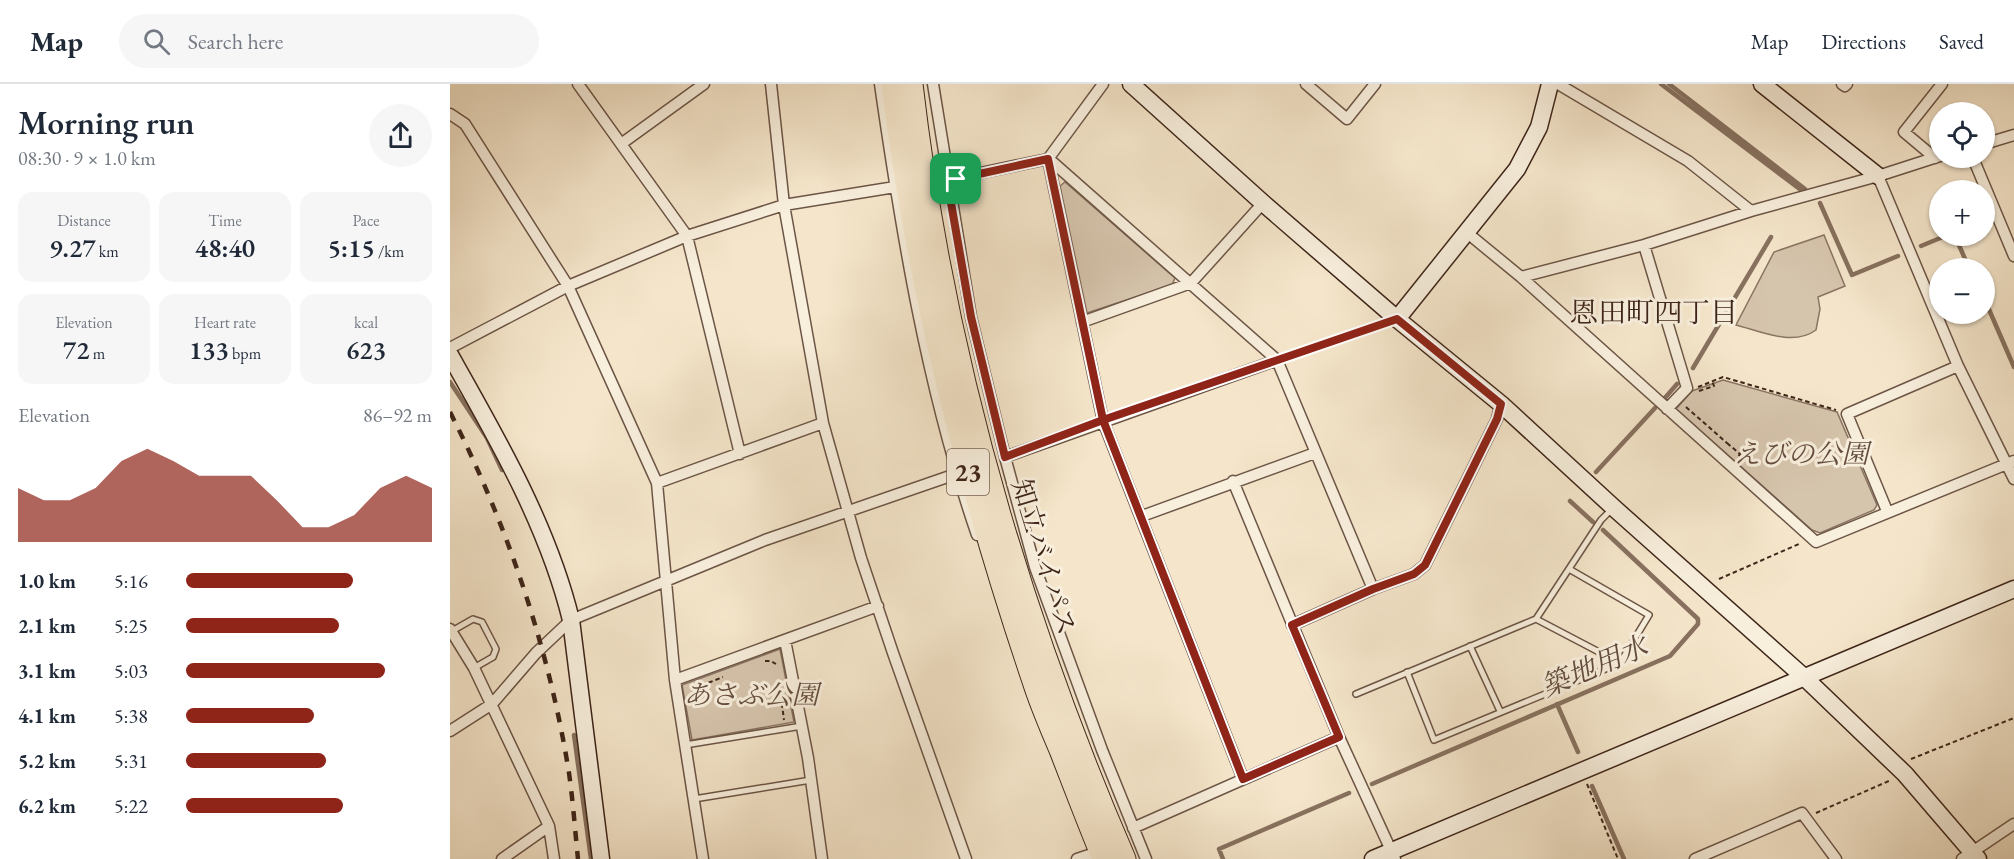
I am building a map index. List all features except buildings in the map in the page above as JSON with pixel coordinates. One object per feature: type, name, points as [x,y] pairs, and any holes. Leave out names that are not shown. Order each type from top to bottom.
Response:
[{"type":"highway","name":"知立バイパス","points":[[892,84],[920,266],[941,367],[962,448],[980,515],[1035,689],[1097,857]]},
{"type":"highway","name":"知立バイパス","points":[[912,84],[939,261],[960,366],[986,465],[1013,558],[1055,687],[1125,859]]},
{"type":"street","points":[[578,84],[687,236],[740,454]]},
{"type":"street","points":[[621,144],[704,84]]},
{"type":"street","points":[[771,84],[784,205],[823,423],[878,606],[966,859]]},
{"type":"street","points":[[880,84],[917,311],[956,474],[1032,701],[1097,857],[1077,859]]},
{"type":"street","points":[[933,84],[971,317],[1005,457],[1043,588],[1146,859]]},
{"type":"street","points":[[947,180],[1048,159],[1103,84]]},
{"type":"street","points":[[1131,84],[1397,319],[1501,404],[1805,678],[1901,769],[1971,856],[2014,824]]},
{"type":"street","points":[[1306,84],[1347,120],[1375,84]]},
{"type":"street","points":[[1397,319],[1517,169],[1539,127],[1550,84]]},
{"type":"street","points":[[1558,84],[1688,160],[1751,211]]},
{"type":"street","points":[[1762,84],[1878,176],[1958,366],[2011,462],[2014,479]]},
{"type":"street","points":[[1842,84],[1845,86],[1847,84]]},
{"type":"street","points":[[1929,151],[1904,132],[1942,84]]},
{"type":"street","points":[[450,114],[465,124],[568,286],[657,483],[675,680],[703,859]]},
{"type":"street","points":[[1995,141],[2014,135]]},
{"type":"street","points":[[1048,159],[1277,360],[1373,589]]},
{"type":"street","points":[[1048,159],[1103,420],[1243,779]]},
{"type":"street","points":[[1521,277],[1644,245],[1751,211],[1929,160]]},
{"type":"street","points":[[1978,168],[2010,237],[2014,256]]},
{"type":"street","points":[[450,348],[568,286],[687,236],[784,205],[895,187]]},
{"type":"street","points":[[1082,322],[1191,283],[1263,203]]},
{"type":"street","points":[[1466,231],[1521,277],[1816,542],[2011,462]]},
{"type":"street","points":[[1644,245],[1691,390],[1667,409]]},
{"type":"street","points":[[450,356],[498,440],[547,544],[563,587],[571,620],[601,859]]},
{"type":"street","points":[[1005,457],[1103,420],[1277,360]]},
{"type":"street","points":[[1887,511],[1847,414],[1958,366]]},
{"type":"street","points":[[1292,625],[1373,589],[1414,574],[1425,565],[1497,419],[1501,404]]},
{"type":"street","points":[[657,483],[823,423]]},
{"type":"street","points":[[1142,516],[1315,453]]},
{"type":"street","points":[[450,731],[492,704],[536,653],[571,620],[765,540],[956,474]]},
{"type":"street","points":[[1233,481],[1339,737],[1393,855]]},
{"type":"street","points":[[1373,859],[1393,855],[1581,770],[1637,749],[2014,590]]},
{"type":"street","points":[[675,680],[878,606]]},
{"type":"street","points":[[451,630],[474,668],[509,746],[549,826],[554,859]]},
{"type":"street","points":[[785,640],[812,780],[822,859]]},
{"type":"street","points":[[1133,828],[1339,737]]},
{"type":"street","points":[[1695,859],[1802,813],[1836,859]]},
{"type":"street","points":[[502,859],[549,826]]},
{"type":"lane","points":[[1356,694],[1536,619],[1601,520],[1613,507]]},
{"type":"lane","points":[[1407,672],[1434,740],[1620,663],[1648,615],[1569,568]]},
{"type":"lane","points":[[451,630],[473,619],[482,622],[496,649],[493,657],[474,668]]},
{"type":"lane","points":[[1536,619],[1620,663]]},
{"type":"lane","points":[[1470,646],[1500,711]]},
{"type":"lane","points":[[685,745],[802,726]]},
{"type":"lane","points":[[694,799],[812,780]]},
{"type":"path","points":[[1277,360],[1397,319]]},
{"type":"path","points":[[1691,390],[1723,377],[1847,414]]},
{"type":"path","points":[[1691,390],[1714,386],[1712,381]]},
{"type":"path","points":[[1684,405],[1727,443]]},
{"type":"path","points":[[1714,581],[1812,538]]},
{"type":"path","points":[[757,663],[771,660],[779,671]]},
{"type":"path","points":[[691,701],[694,688],[726,676]]},
{"type":"path","points":[[779,680],[782,715],[786,729]]},
{"type":"path","points":[[1805,818],[1901,769],[2014,718]]},
{"type":"path","points":[[1581,770],[1618,859]]},
{"type":"green space","points":[[1065,182],[1175,278],[1172,285],[1087,313],[1060,186]]},
{"type":"green space","points":[[1824,235],[1845,286],[1818,297],[1820,309],[1816,330],[1807,335],[1787,337],[1766,334],[1736,325],[1774,252]]},
{"type":"green space","name":"えびの公園","points":[[1723,380],[1837,412],[1877,505],[1874,510],[1820,533],[1812,530],[1676,409],[1692,391]]},
{"type":"green space","name":"あさぶ公園","points":[[780,649],[794,722],[692,740],[682,685]]},
{"type":"waterway","name":"築地用水","points":[[1661,84],[1801,190]]},
{"type":"waterway","name":"築地用水","points":[[1669,84],[1805,189]]},
{"type":"waterway","name":"築地用水","points":[[1820,203],[1852,275],[1898,256]]},
{"type":"waterway","name":"築地用水","points":[[1693,368],[1771,237]]},
{"type":"waterway","name":"築地用水","points":[[1921,246],[1929,243]]},
{"type":"waterway","name":"築地用水","points":[[1959,246],[1965,258]]},
{"type":"waterway","name":"築地用水","points":[[1995,323],[2014,367]]},
{"type":"waterway","points":[[450,382],[487,438],[502,470]]},
{"type":"waterway","name":"築地用水","points":[[1664,399],[1677,384]]},
{"type":"waterway","name":"築地用水","points":[[1596,472],[1655,408]]},
{"type":"waterway","name":"築地用水","points":[[1570,501],[1593,522]]},
{"type":"waterway","name":"築地用水","points":[[1372,784],[1670,656],[1698,624],[1698,619],[1603,530]]},
{"type":"waterway","points":[[1557,704],[1578,752]]},
{"type":"waterway","points":[[574,735],[591,859]]},
{"type":"waterway","points":[[1592,786],[1624,859]]},
{"type":"waterway","name":"築地用水","points":[[1223,859],[1219,849],[1349,793]]},
{"type":"railway","points":[[450,412],[490,498],[538,633],[569,773],[578,859]]},
{"type":"district","name":"恩田町四丁目","points":[[1654,312]]},
{"type":"route","points":[[956,179],[947,180],[971,317],[1005,457],[1103,420],[1397,319],[1501,404],[1497,419],[1425,565],[1414,574],[1373,589],[1292,625],[1339,737],[1243,779],[1103,420],[1048,159],[956,179]]}]
